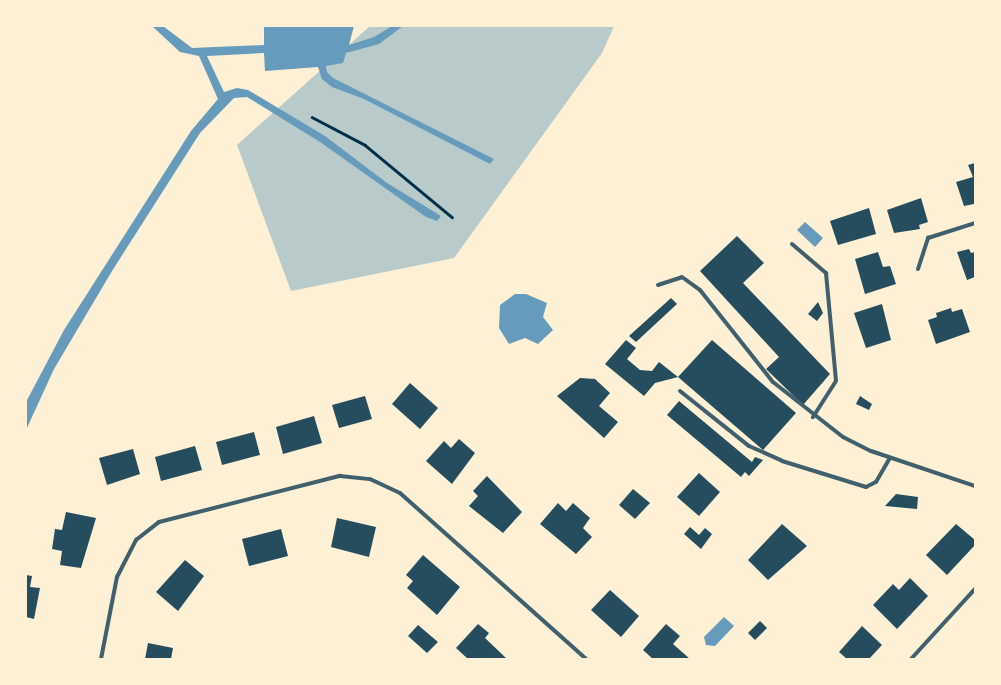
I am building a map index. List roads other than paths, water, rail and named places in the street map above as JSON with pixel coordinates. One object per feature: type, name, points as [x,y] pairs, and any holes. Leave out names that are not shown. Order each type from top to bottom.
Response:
[{"type":"street","points":[[918,269],[928,238],[975,223]]},
{"type":"street","points":[[792,244],[826,273],[836,381],[814,417]]},
{"type":"street","points":[[658,285],[682,277],[700,290],[749,356],[814,417],[843,437],[890,458],[975,486]]},
{"type":"street","points":[[680,391],[750,446],[782,461],[866,487],[876,482],[890,458]]},
{"type":"street","points":[[101,659],[117,577],[136,540],[159,522],[340,476],[370,479],[400,493],[586,659]]},
{"type":"street","points":[[911,659],[975,589]]},
{"type":"water","points":[[152,26],[163,26],[192,48],[264,45],[264,26],[354,26],[349,45],[374,37],[392,26],[403,26],[379,44],[346,53],[343,63],[326,66],[327,72],[333,78],[494,159],[490,164],[364,99],[332,87],[322,79],[318,67],[265,71],[264,53],[207,56],[224,92],[237,88],[248,90],[325,136],[387,183],[441,216],[437,221],[426,217],[320,142],[247,97],[234,98],[200,133],[112,271],[54,369],[26,430],[26,402],[64,330],[191,131],[218,99],[199,56],[180,52]]},
{"type":"water","points":[[805,222],[823,238],[815,247],[797,230]]},
{"type":"water","points":[[515,294],[526,294],[547,303],[543,317],[553,330],[538,344],[525,338],[509,344],[499,328],[500,305]]},
{"type":"water","points":[[724,617],[734,626],[715,646],[706,645],[704,637]]}]
